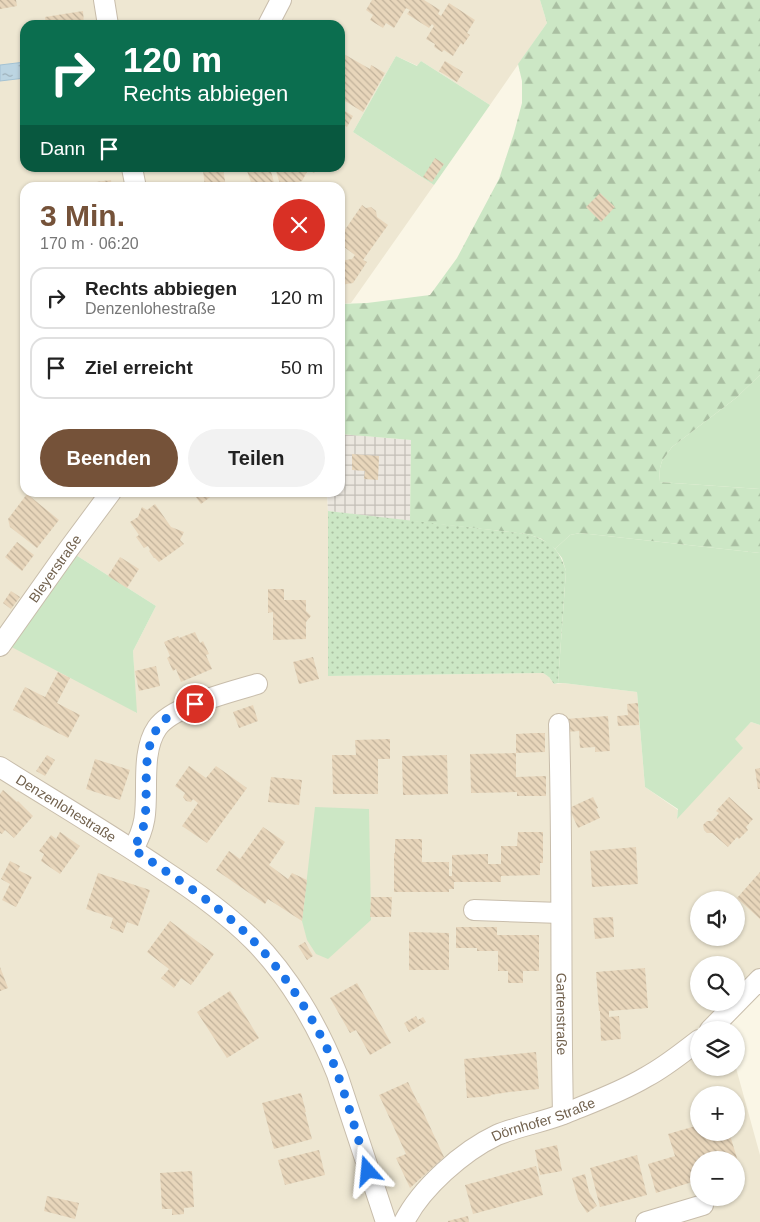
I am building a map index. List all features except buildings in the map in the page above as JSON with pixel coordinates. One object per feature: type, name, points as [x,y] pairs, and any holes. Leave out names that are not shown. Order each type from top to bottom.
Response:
[{"type":"street","points":[[104,0],[107,20]]},
{"type":"street","points":[[270,20],[280,0]]},
{"type":"street","name":"Bleyerstraße","points":[[0,646],[107,497]]},
{"type":"street","points":[[133,849],[143,829],[147,761],[150,742],[158,727],[168,717],[182,709],[257,684]]},
{"type":"street","name":"Gartenstraße","points":[[559,724],[563,1114]]},
{"type":"street","name":"Denzenlohestraße","points":[[0,767],[133,849],[202,896],[230,918],[269,958],[305,1008],[330,1055],[386,1222]]},
{"type":"street","points":[[474,910],[561,912]]},
{"type":"street","points":[[719,1021],[760,979]]},
{"type":"street","name":"Dörnhofer Straße","points":[[404,1222],[424,1192],[452,1165],[468,1153],[498,1135],[563,1114],[628,1087],[661,1069],[690,1047]]},
{"type":"street","points":[[646,1222],[700,1206]]},
{"type":"shaded area","points":[[0,0],[540,0],[547,23],[490,105],[421,61],[418,66],[396,56],[353,132],[434,185],[351,303],[345,304],[345,182],[20,182],[20,497],[327,497],[328,676],[543,673],[554,684],[563,683],[637,692],[645,787],[678,810],[677,818],[742,747],[734,739],[751,722],[760,725],[760,970],[745,986],[745,956],[690,956],[690,1011],[728,1011],[726,1021],[690,1021],[690,1076],[738,1076],[741,1086],[690,1086],[690,1141],[745,1141],[745,1101],[760,1155],[760,1222],[0,1222]],"holes":[[[68,550],[156,606],[133,651],[136,713]]]},
{"type":"shaded area","points":[[345,434],[411,440],[410,521],[328,511],[327,497],[345,497]]},
{"type":"green space","points":[[540,0],[760,0],[760,375],[736,398],[672,447],[662,461],[659,482],[760,489],[760,553],[580,533],[570,535],[555,549],[542,539],[527,534],[410,521],[411,440],[345,434],[345,304],[430,295],[457,258],[499,179],[514,133],[522,103],[522,81],[518,64],[547,23]]},
{"type":"green space","points":[[396,56],[417,66],[421,61],[490,105],[434,185],[353,132]]},
{"type":"green space","points":[[760,375],[760,489],[659,482],[662,461],[672,447],[736,398]]},
{"type":"green space","points":[[328,511],[527,534],[548,543],[557,551],[566,571],[558,683],[554,684],[543,673],[328,676]]},
{"type":"green space","points":[[580,533],[760,553],[760,725],[751,722],[735,739],[743,748],[677,819],[678,809],[645,787],[637,692],[558,683],[566,571],[562,558],[555,549],[570,535]]},
{"type":"green space","points":[[68,550],[156,606],[133,651],[137,713],[2,642]]},
{"type":"green space","points":[[315,807],[369,809],[371,920],[328,959],[316,954],[307,940],[302,921]]},
{"type":"water","points":[[20,63],[20,79],[0,81],[0,65]]},
{"type":"route","points":[[195,704],[168,717],[158,727],[150,742],[143,829],[133,849],[202,896],[230,918],[253,940],[288,983],[305,1008],[330,1055],[368,1171]]}]
